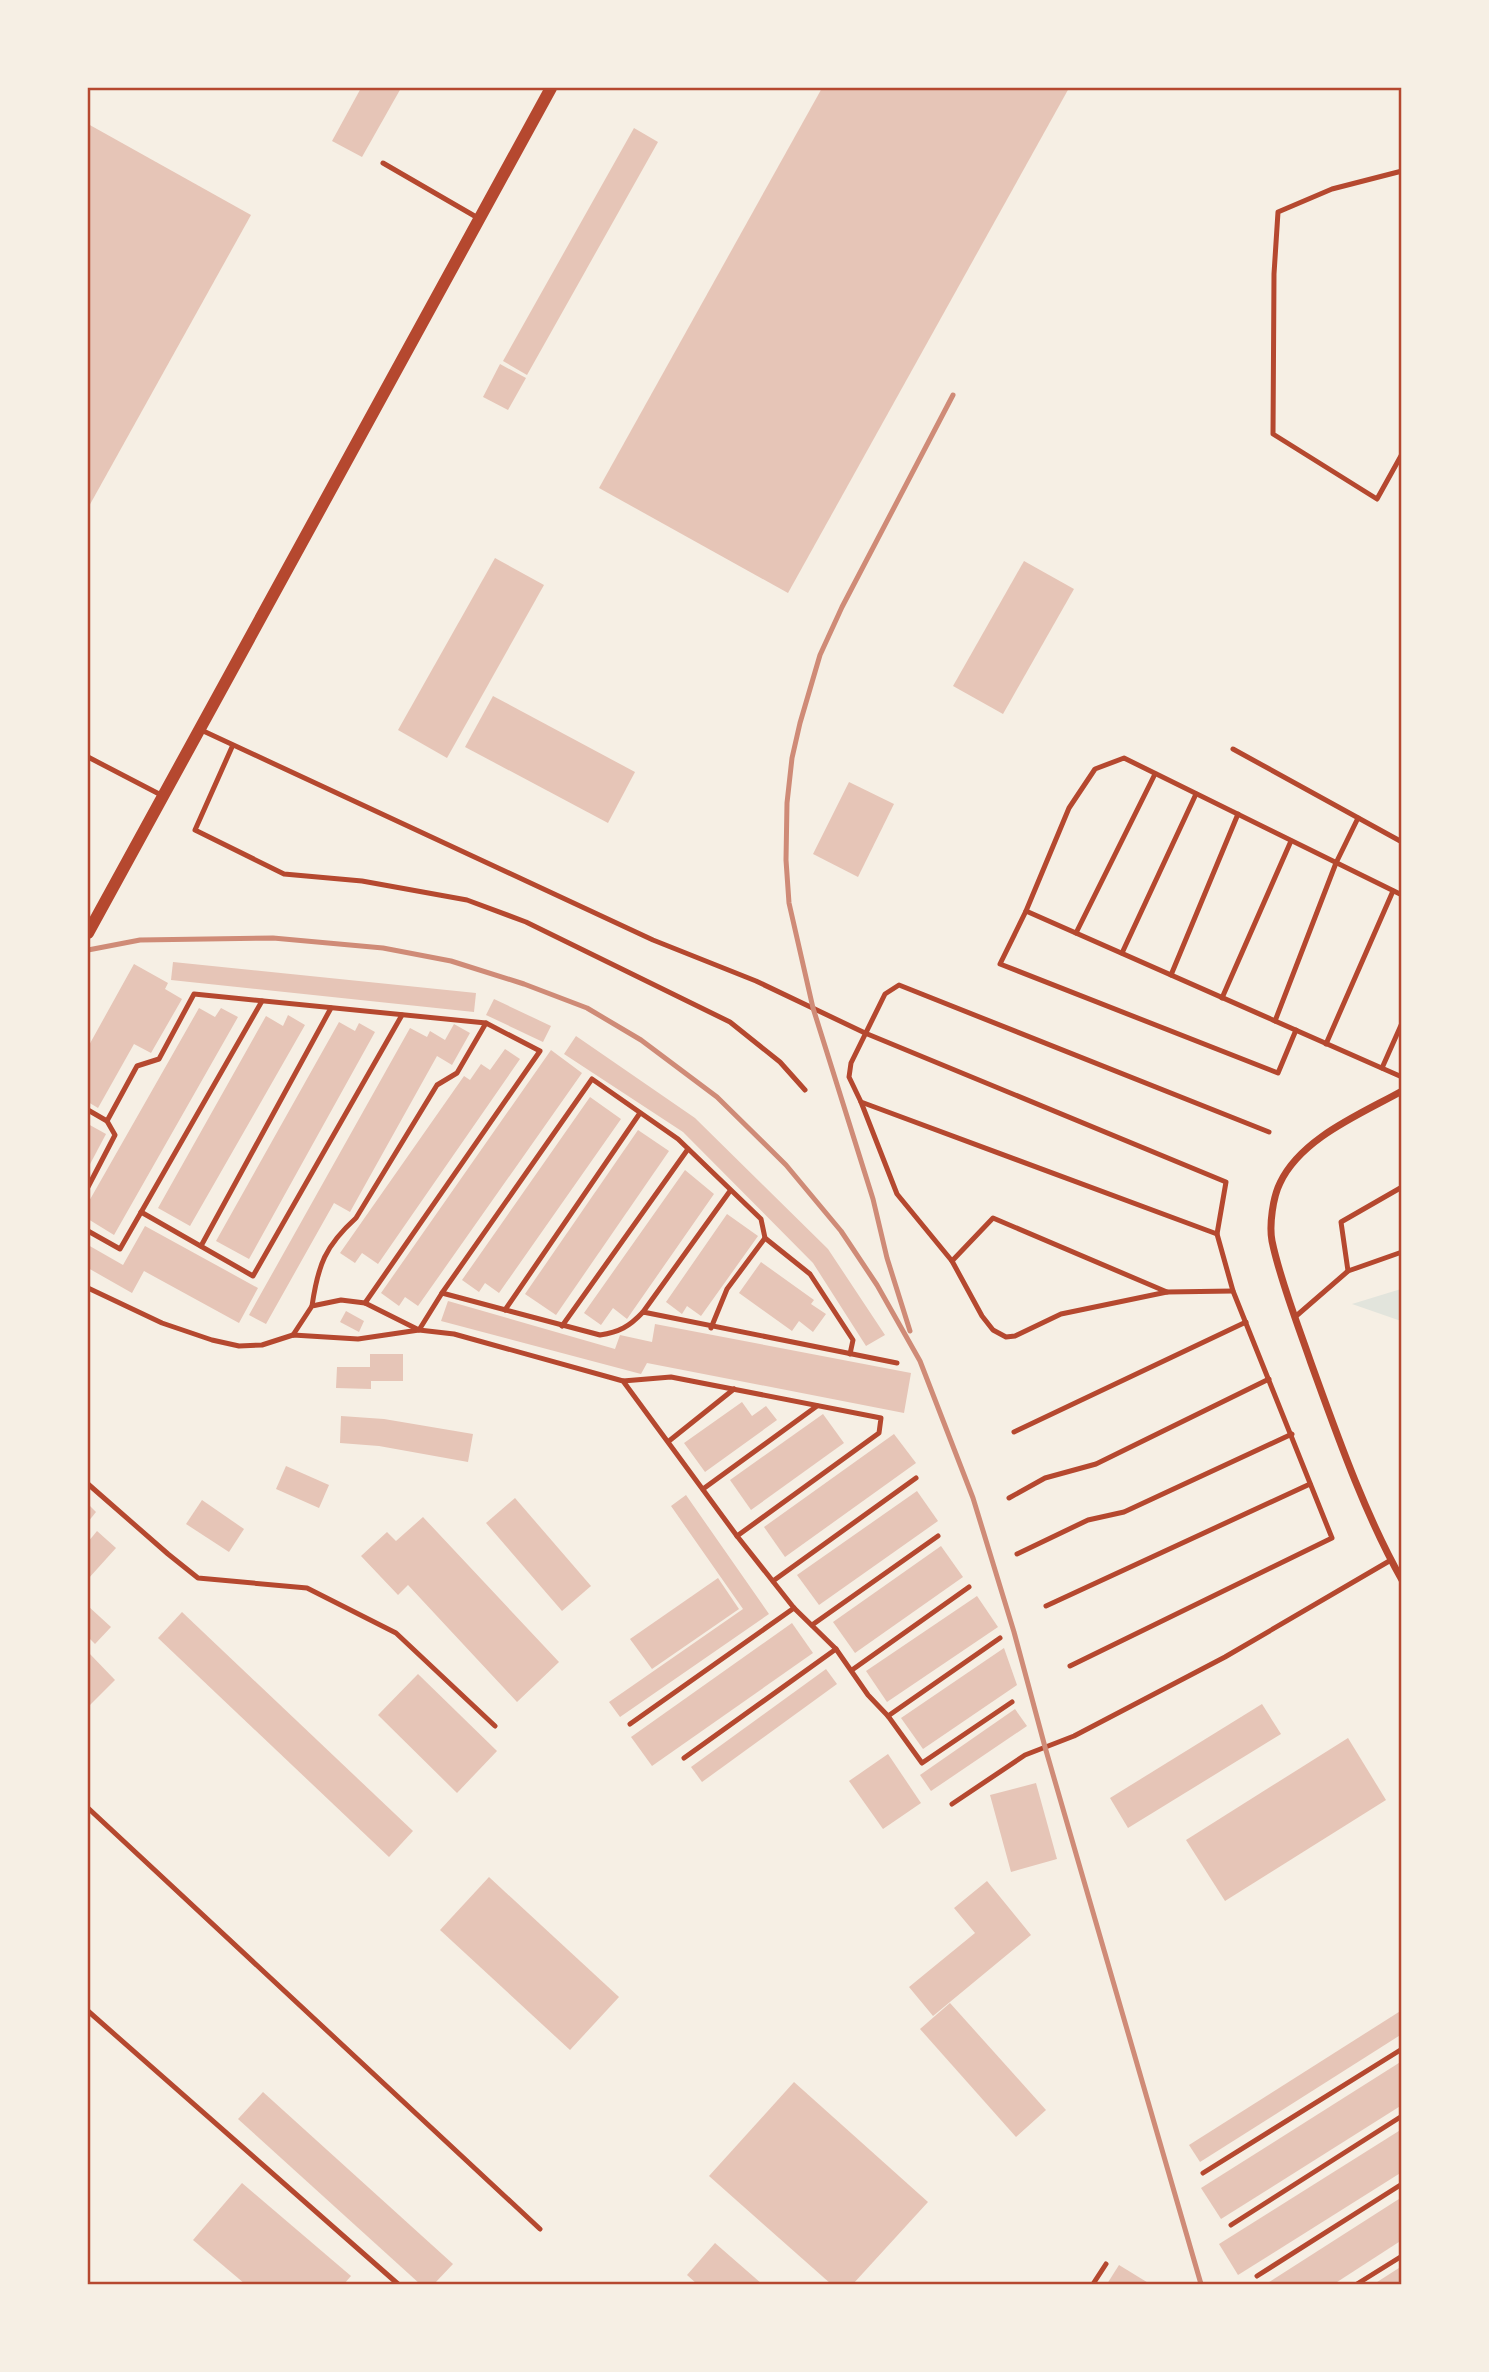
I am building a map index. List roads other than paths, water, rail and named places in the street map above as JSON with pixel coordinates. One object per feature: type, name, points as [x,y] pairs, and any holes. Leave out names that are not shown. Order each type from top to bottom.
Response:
[{"type":"street","points":[[88,933],[551,88]]},
{"type":"street","points":[[1402,1091],[1323,1135],[1293,1163],[1279,1183],[1272,1239],[1295,1317],[1329,1412],[1391,1560],[1402,1580]]},
{"type":"lane","points":[[383,163],[478,218]]},
{"type":"lane","points":[[1402,171],[1332,189],[1278,212],[1274,274],[1273,433],[1377,499],[1402,454]]},
{"type":"lane","points":[[199,729],[232,747],[653,940],[756,981],[865,1033],[1226,1182],[1217,1234],[1233,1291],[1332,1538],[1070,1666]]},
{"type":"lane","points":[[232,747],[194,830],[284,874],[362,881],[467,900],[526,922],[730,1022],[780,1062],[805,1090]]},
{"type":"lane","points":[[1233,749],[1402,842]]},
{"type":"lane","points":[[88,757],[163,796]]},
{"type":"lane","points":[[1296,1030],[1278,1073],[1000,964],[1026,911],[1069,808],[1095,769],[1124,758],[1402,895]]},
{"type":"lane","points":[[1076,933],[1155,774]]},
{"type":"lane","points":[[1122,953],[1196,794]]},
{"type":"lane","points":[[1171,975],[1238,814]]},
{"type":"lane","points":[[1275,1021],[1336,863],[1358,818]]},
{"type":"lane","points":[[1222,998],[1291,841]]},
{"type":"lane","points":[[1326,1044],[1393,891]]},
{"type":"lane","points":[[1026,911],[1402,1077]]},
{"type":"lane","points":[[1233,1291],[1167,1292],[1061,1314],[1006,1338],[993,1329],[982,1316],[952,1261],[897,1194],[862,1102],[849,1077],[851,1063],[885,994],[899,985],[1269,1132]]},
{"type":"lane","points":[[107,1121],[137,1066],[159,1059],[194,994],[486,1023],[540,1051],[365,1303]]},
{"type":"lane","points":[[88,1231],[120,1249],[262,1001]]},
{"type":"lane","points":[[201,1246],[331,1008]]},
{"type":"lane","points":[[141,1212],[253,1276],[402,1015]]},
{"type":"lane","points":[[293,1335],[312,1306],[318,1269],[338,1234],[356,1218],[437,1084],[457,1073],[486,1023]]},
{"type":"lane","points":[[1382,1068],[1402,1023]]},
{"type":"lane","points":[[88,1289],[162,1323],[239,1346],[262,1345],[293,1335],[358,1339],[419,1329],[592,1079],[678,1139],[761,1219],[765,1238],[810,1274],[853,1340],[850,1354]]},
{"type":"lane","points":[[862,1102],[1217,1234]]},
{"type":"lane","points":[[88,1110],[107,1121],[115,1135],[88,1186]]},
{"type":"lane","points":[[505,1310],[640,1113]]},
{"type":"lane","points":[[562,1326],[688,1149]]},
{"type":"lane","points":[[1348,1271],[1341,1222],[1402,1186]]},
{"type":"lane","points":[[442,1293],[600,1335],[619,1332],[631,1325],[643,1312],[730,1191]]},
{"type":"lane","points":[[952,1261],[993,1218],[1167,1292]]},
{"type":"lane","points":[[711,1328],[727,1289],[765,1238]]},
{"type":"lane","points":[[1295,1317],[1348,1271],[1402,1252]]},
{"type":"lane","points":[[312,1306],[341,1300],[365,1303],[419,1329],[454,1335],[624,1381],[671,1377],[881,1418],[879,1433],[737,1535]]},
{"type":"lane","points":[[643,1312],[711,1328],[897,1363]]},
{"type":"lane","points":[[1014,1432],[1246,1322]]},
{"type":"lane","points":[[1009,1499],[1045,1478],[1096,1464],[1269,1380]]},
{"type":"lane","points":[[624,1381],[737,1535],[794,1608],[836,1649],[868,1695],[888,1716],[922,1763],[1012,1702]]},
{"type":"lane","points":[[669,1441],[734,1389]]},
{"type":"lane","points":[[703,1489],[817,1405]]},
{"type":"lane","points":[[1017,1554],[1088,1520],[1124,1512],[1292,1434]]},
{"type":"lane","points":[[773,1581],[916,1478]]},
{"type":"lane","points":[[88,1484],[167,1554],[198,1577],[307,1588],[396,1633],[495,1726]]},
{"type":"lane","points":[[1046,1606],[1310,1484]]},
{"type":"lane","points":[[812,1625],[938,1535]]},
{"type":"lane","points":[[953,1804],[1026,1755],[1074,1736],[1225,1657],[1391,1560]]},
{"type":"lane","points":[[852,1670],[970,1587]]},
{"type":"lane","points":[[630,1724],[794,1608]]},
{"type":"lane","points":[[888,1716],[1000,1638]]},
{"type":"lane","points":[[684,1758],[836,1649]]},
{"type":"lane","points":[[88,1808],[540,2228]]},
{"type":"lane","points":[[88,2011],[398,2284]]},
{"type":"lane","points":[[1203,2173],[1402,2049]]},
{"type":"lane","points":[[1231,2225],[1402,2116]]},
{"type":"lane","points":[[1257,2276],[1402,2184]]},
{"type":"lane","points":[[1357,2284],[1402,2256]]},
{"type":"lane","points":[[1093,2284],[1106,2264]]},
{"type":"railway","points":[[910,1331],[887,1258],[873,1199],[813,1008],[789,903],[786,860],[787,803],[792,758],[820,655],[842,607],[953,395]]},
{"type":"railway","points":[[88,950],[140,940],[273,938],[383,948],[451,961],[524,984],[587,1008],[641,1040],[717,1097],[786,1165],[841,1231],[877,1285],[920,1361],[973,1498],[1201,2284]]}]
